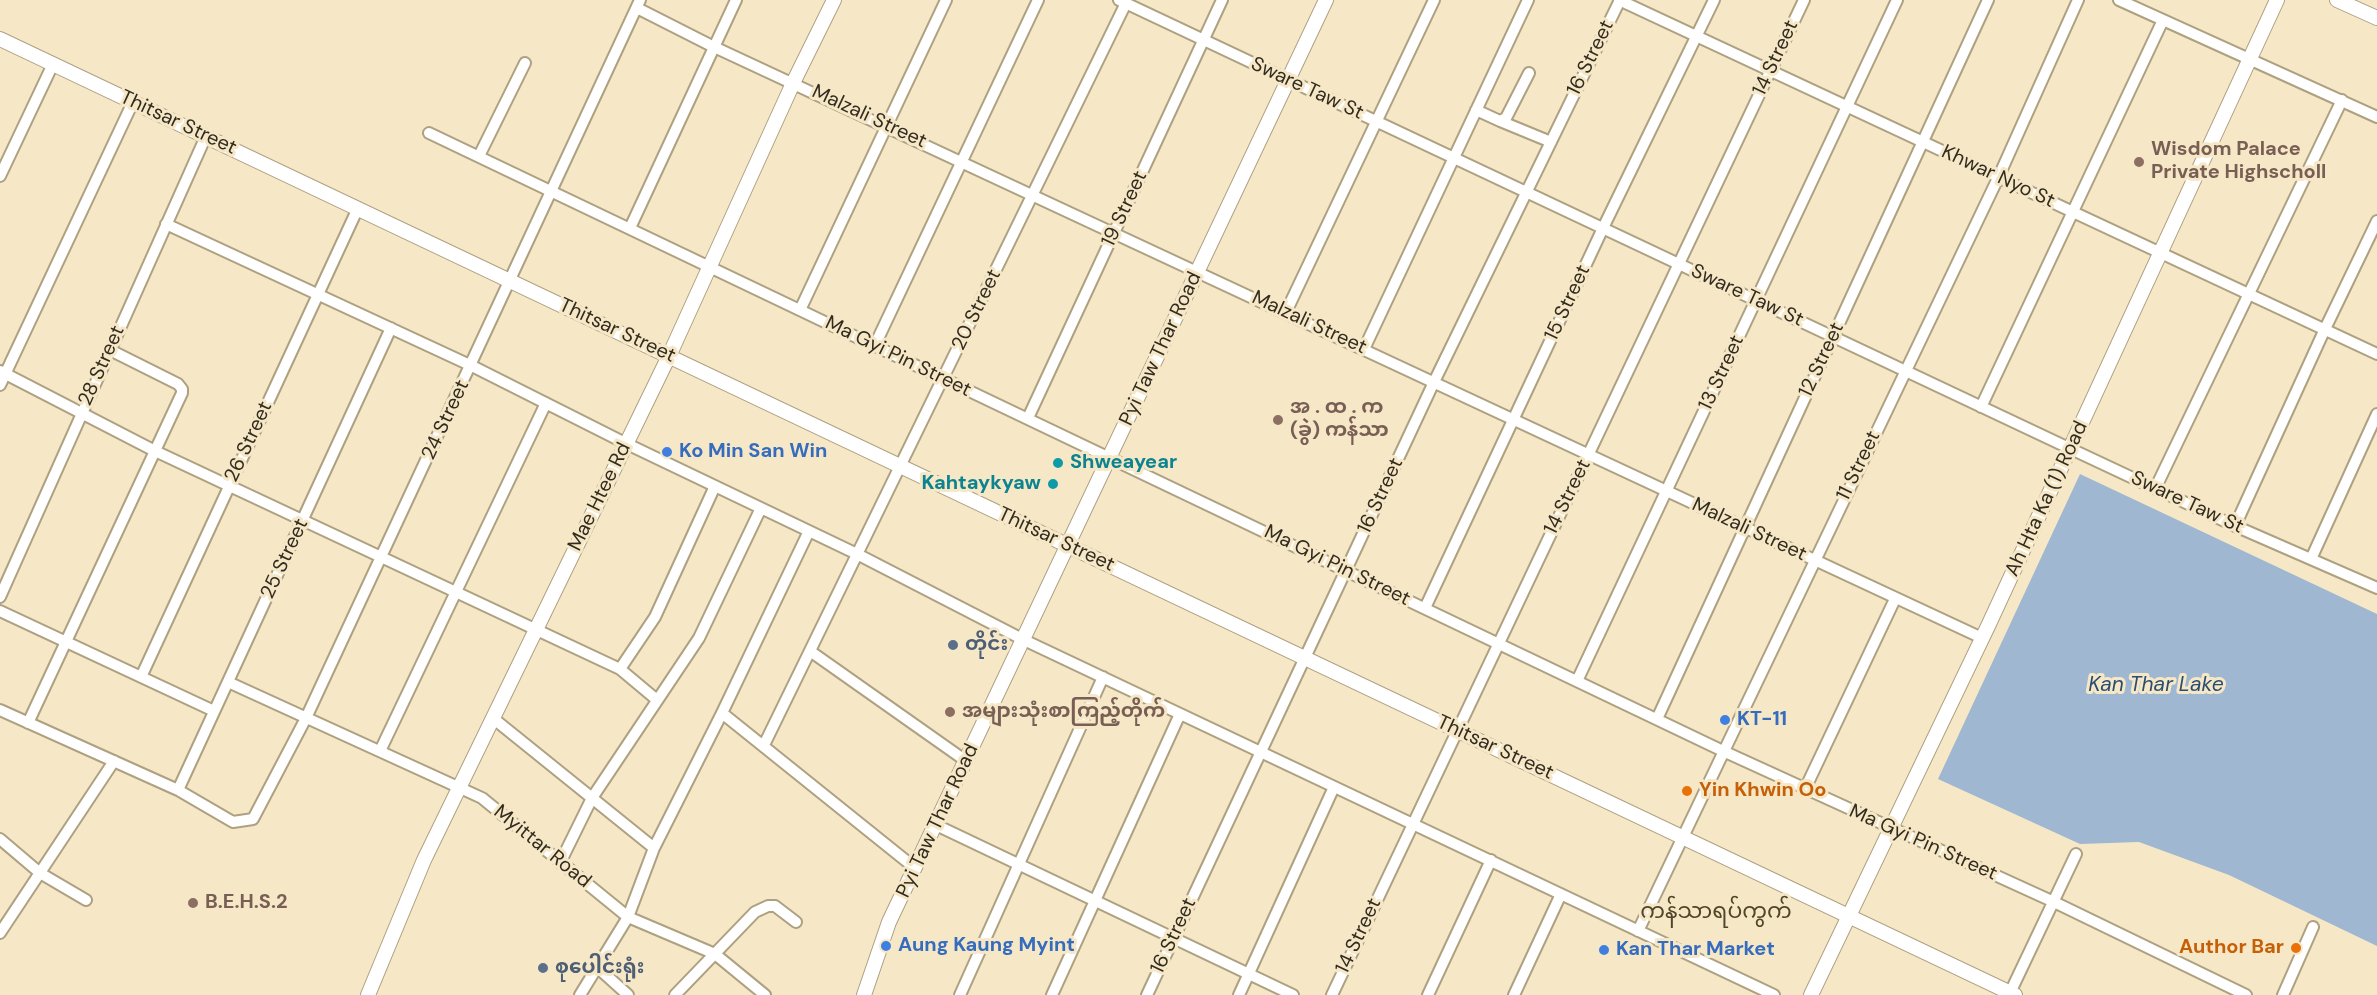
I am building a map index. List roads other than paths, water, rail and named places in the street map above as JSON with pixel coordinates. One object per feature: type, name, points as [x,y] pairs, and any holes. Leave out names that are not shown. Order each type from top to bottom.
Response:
[{"type":"street","points":[[630,228],[712,46],[736,0]]},
{"type":"street","name":"Mae Htee Rd","points":[[368,995],[424,861],[669,356],[794,81],[834,0]]},
{"type":"street","points":[[800,310],[946,0]]},
{"type":"street","points":[[875,345],[1038,0]]},
{"type":"street","name":"19 Street","points":[[1028,418],[1222,0]]},
{"type":"street","name":"Pyi Taw Thar Road","points":[[864,995],[890,922],[915,868],[1326,0]]},
{"type":"street","points":[[1286,312],[1434,0]]},
{"type":"street","points":[[1364,349],[1528,0]]},
{"type":"street","name":"Khwar Nyo St","points":[[1619,0],[2377,354]]},
{"type":"street","name":"16 Street","points":[[1147,995],[1434,382],[1619,0]]},
{"type":"street","name":"15 Street","points":[[1425,608],[1603,228],[1714,0]]},
{"type":"street","name":"14 Street","points":[[1332,995],[1677,263],[1804,0]]},
{"type":"street","name":"13 Street","points":[[1578,681],[1897,0]]},
{"type":"street","name":"12 Street","points":[[1657,719],[1988,0]]},
{"type":"street","name":"11 Street","points":[[1638,931],[1999,176],[2078,0]]},
{"type":"street","points":[[2119,0],[2377,117]]},
{"type":"street","name":"Ah Hta Ka (1) Road","points":[[1811,995],[2071,449],[2277,0]]},
{"type":"street","points":[[2337,0],[2377,18]]},
{"type":"street","name":"Sware Taw St","points":[[1123,2],[2235,526],[2377,588]]},
{"type":"street","name":"20 Street","points":[[764,745],[1033,194],[1123,2]]},
{"type":"street","name":"Malzali Street","points":[[639,4],[712,46],[794,81],[1982,638]]},
{"type":"street","name":"24 Street","points":[[178,790],[232,822],[253,819],[306,718],[639,4]]},
{"type":"street","points":[[1981,407],[2163,20]]},
{"type":"street","name":"Thitsar Street","points":[[0,39],[2012,994]]},
{"type":"street","points":[[479,156],[525,63]]},
{"type":"street","points":[[0,176],[53,64]]},
{"type":"street","points":[[1500,121],[1509,114],[1529,73]]},
{"type":"street","points":[[2156,487],[2342,100]]},
{"type":"street","points":[[0,385],[3,373],[133,102]]},
{"type":"street","points":[[1476,110],[1551,142]]},
{"type":"street","name":"Ma Gyi Pin Street","points":[[429,133],[1723,751],[2054,902],[2246,995]]},
{"type":"street","name":"28 Street","points":[[0,597],[206,136]]},
{"type":"street","name":"26 Street","points":[[141,677],[357,208]]},
{"type":"street","points":[[2235,526],[2377,221]]},
{"type":"street","points":[[166,224],[472,366],[625,443],[857,554],[1103,678],[1413,822],[1774,995]]},
{"type":"street","name":"25 Street","points":[[178,790],[391,328]]},
{"type":"street","points":[[28,723],[182,389],[110,350]]},
{"type":"street","points":[[3,373],[155,451],[620,669],[657,700]]},
{"type":"street","points":[[380,751],[546,403]]},
{"type":"street","points":[[2311,559],[2377,414]]},
{"type":"street","points":[[620,669],[655,617],[715,486]]},
{"type":"street","points":[[560,863],[592,798],[699,638],[761,508]]},
{"type":"street","points":[[580,995],[628,917],[654,848],[809,531]]},
{"type":"street","points":[[1805,789],[1895,599]]},
{"type":"street","points":[[0,610],[214,711]]},
{"type":"street","points":[[810,651],[966,761]]},
{"type":"street","points":[[960,995],[1103,678]]},
{"type":"street","name":"Myittar Road","points":[[228,682],[482,798],[628,917],[716,954],[765,995]]},
{"type":"street","points":[[0,710],[178,790]]},
{"type":"street","points":[[722,713],[915,868]]},
{"type":"street","points":[[1052,995],[1180,714]]},
{"type":"street","points":[[494,718],[654,848]]},
{"type":"street","points":[[0,933],[114,761]]},
{"type":"street","points":[[1239,995],[1334,787]]},
{"type":"street","points":[[936,825],[1293,995]]},
{"type":"street","points":[[0,839],[40,873],[86,900]]},
{"type":"street","points":[[2012,994],[2076,854]]},
{"type":"street","points":[[1428,995],[1491,860]]},
{"type":"street","points":[[1514,995],[1561,894]]},
{"type":"street","points":[[675,995],[755,912],[768,906],[775,906],[796,922]]},
{"type":"street","points":[[2283,995],[2313,927]]},
{"type":"street","points":[[597,967],[628,995]]},
{"type":"water","name":"Kan Thar Lake","points":[[2080,474],[2377,614],[2377,946],[2229,875],[2139,842],[2080,844],[1938,779]]},
{"type":"place","name":"Wisdom Palace Private Highscholl","points":[[2139,162]]},
{"type":"place","name":"အ . ထ . က (ခွဲ) ကန်သာ","points":[[1278,420]]},
{"type":"place","name":"Ko Min San Win","points":[[667,452]]},
{"type":"place","name":"Shweayear","points":[[1058,463]]},
{"type":"place","name":"Kahtaykyaw","points":[[1053,484]]},
{"type":"place","name":"တိုင်း","points":[[953,645]]},
{"type":"place","name":"အများသုံးစာကြည့်တိုက်","points":[[950,712]]},
{"type":"place","name":"KT-11","points":[[1725,720]]},
{"type":"place","name":"Yin Khwin Oo","points":[[1687,791]]},
{"type":"place","name":"B.E.H.S.2","points":[[193,903]]},
{"type":"place","name":"Aung Kaung Myint","points":[[886,946]]},
{"type":"place","name":"Author Bar","points":[[2296,948]]},
{"type":"place","name":"Kan Thar Market","points":[[1604,950]]},
{"type":"place","name":"စုပေါင်းရုံး","points":[[543,968]]},
{"type":"district","name":"ကန်သာရပ်ကွက်","points":[[1716,912]]}]
